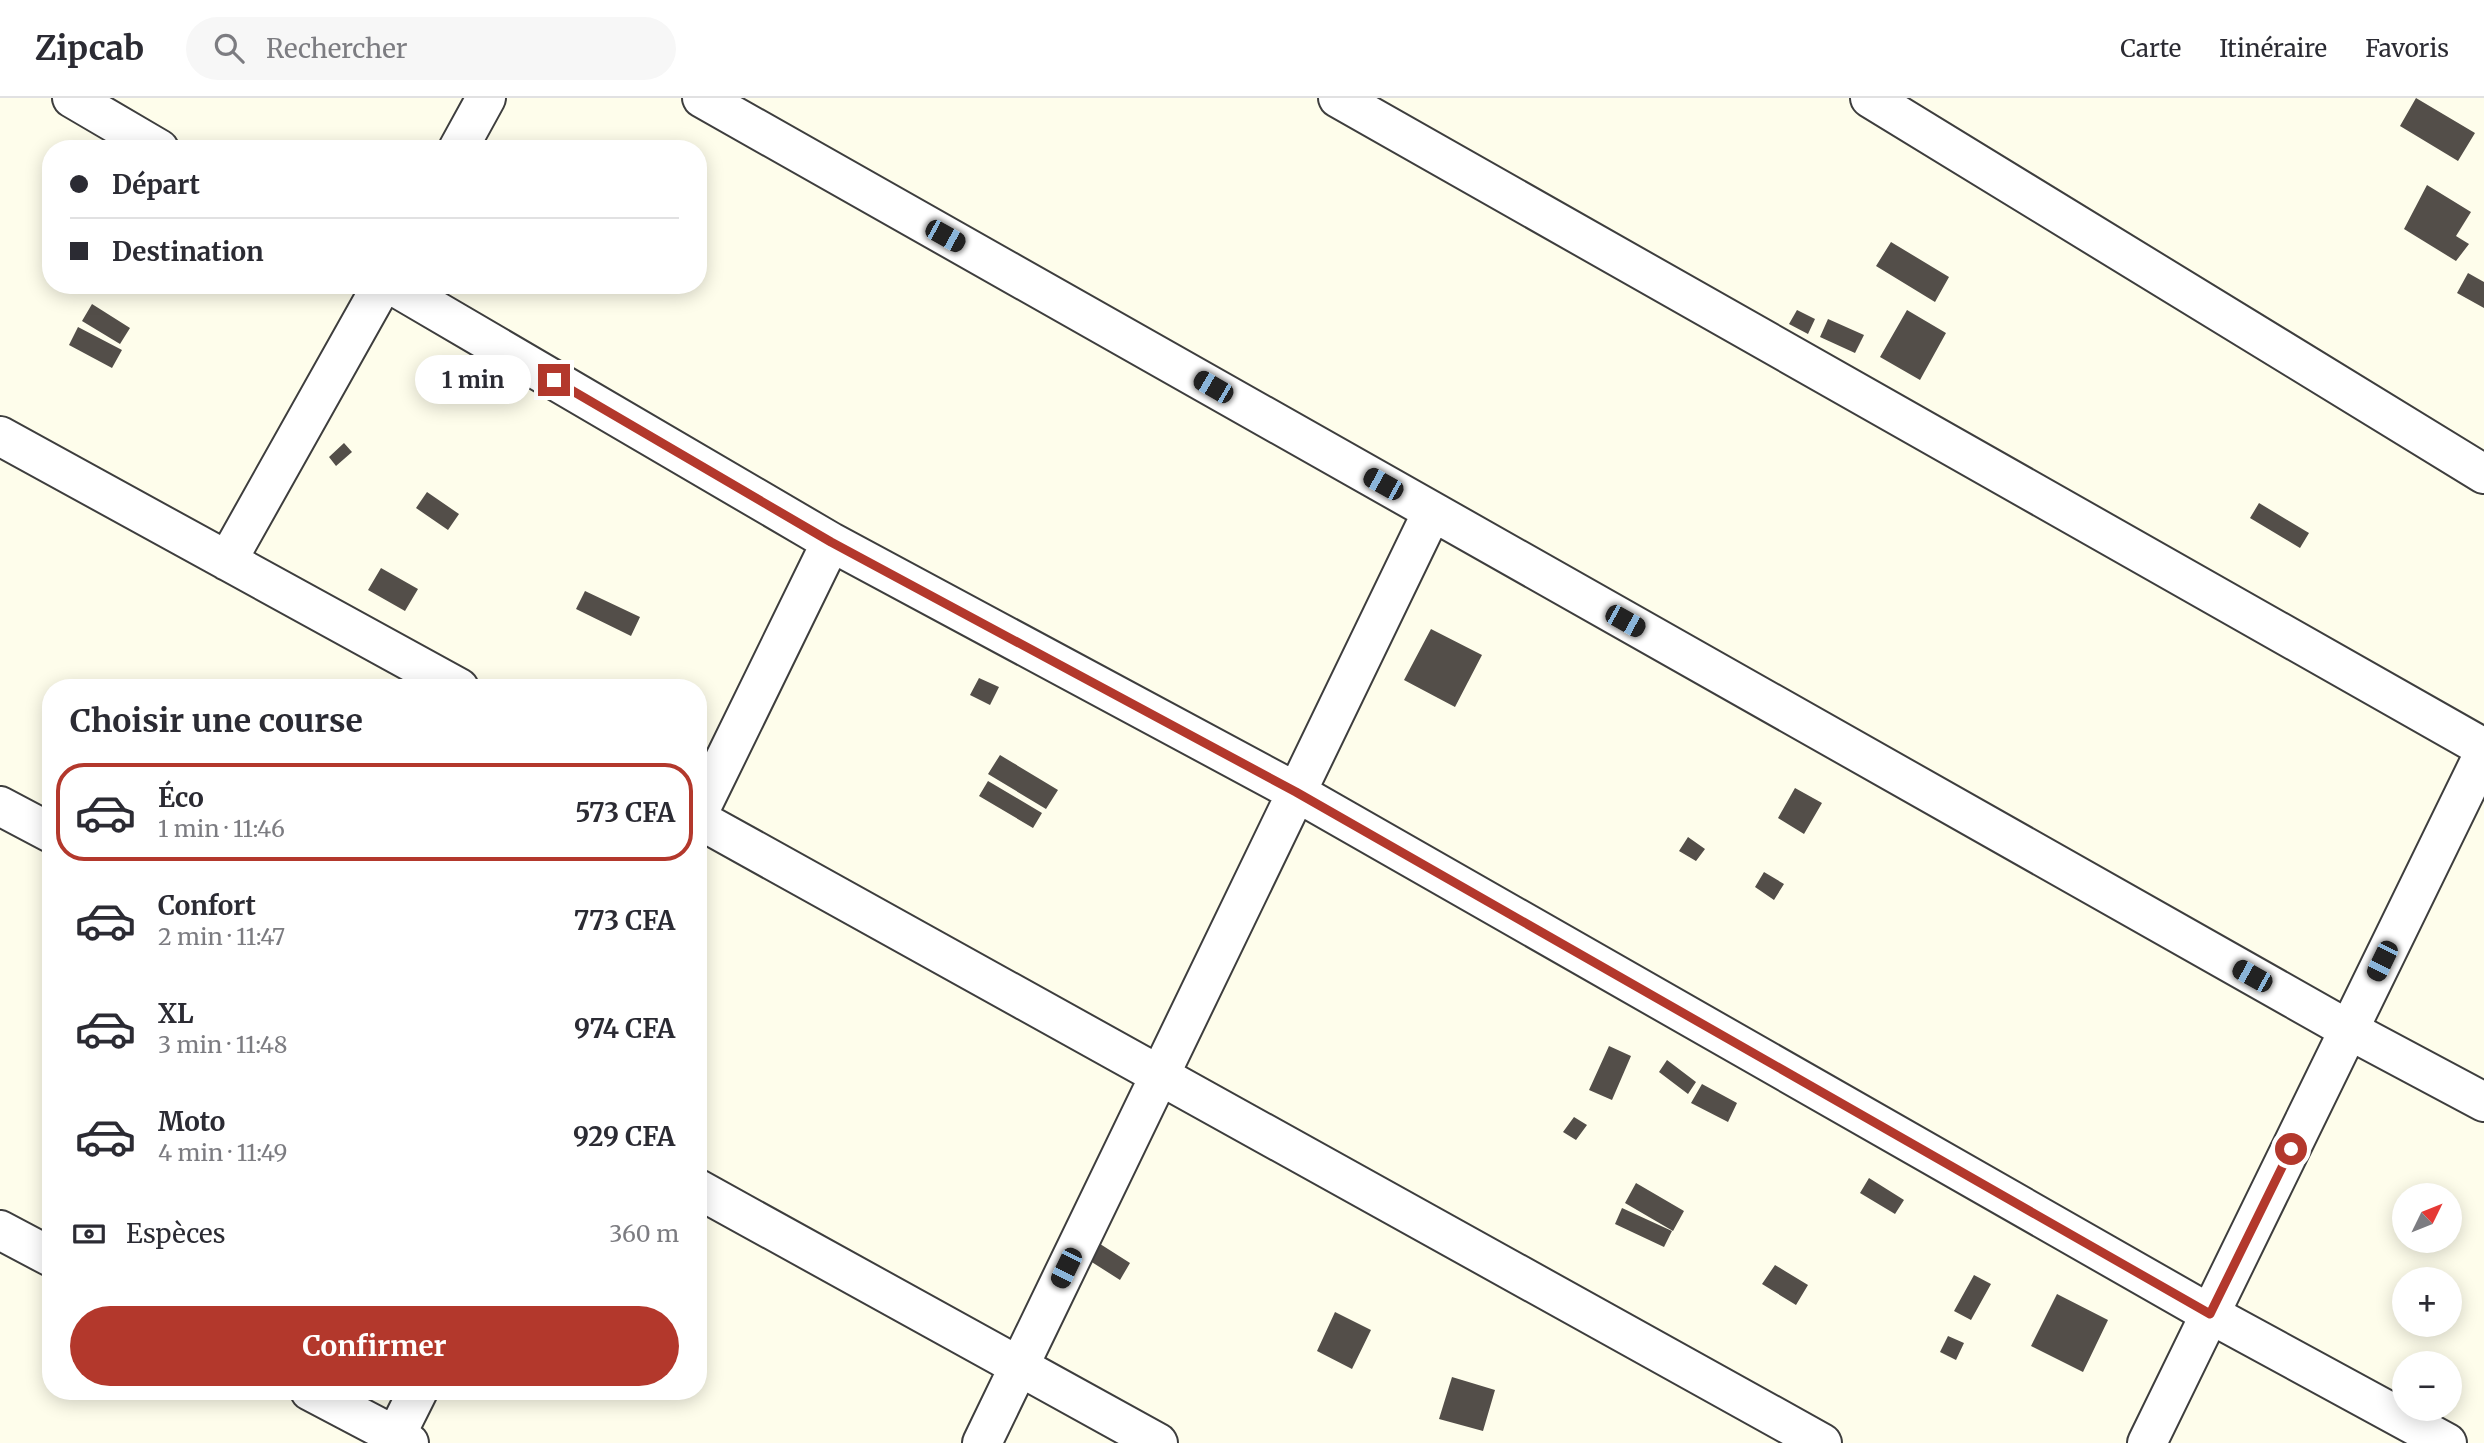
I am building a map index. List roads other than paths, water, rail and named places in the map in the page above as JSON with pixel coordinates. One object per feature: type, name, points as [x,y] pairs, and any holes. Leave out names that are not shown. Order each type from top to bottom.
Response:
[{"type":"street","points":[[72,98],[144,140]]},
{"type":"street","points":[[463,140],[486,98]]},
{"type":"street","points":[[702,98],[2348,1030],[2484,1102]]},
{"type":"street","points":[[1338,98],[2484,750],[2147,1443]]},
{"type":"street","points":[[1870,98],[2484,474]]},
{"type":"street","points":[[227,561],[377,294]]},
{"type":"street","points":[[407,294],[831,542],[1296,792],[2210,1314],[2447,1443]]},
{"type":"street","points":[[0,436],[443,679]]},
{"type":"street","points":[[982,1443],[1432,512]]},
{"type":"street","points":[[707,798],[831,542]]},
{"type":"street","points":[[0,806],[42,828]]},
{"type":"street","points":[[707,822],[1822,1443]]},
{"type":"street","points":[[707,1194],[1158,1443]]},
{"type":"street","points":[[0,1230],[42,1252]]},
{"type":"street","points":[[326,1400],[399,1441],[415,1400]]}]
